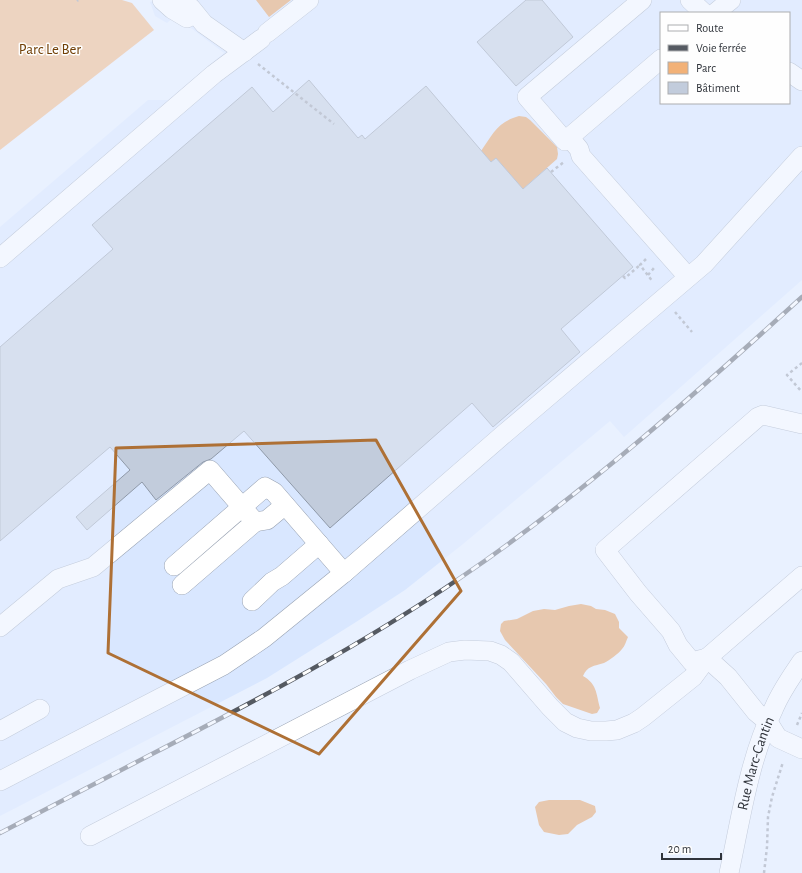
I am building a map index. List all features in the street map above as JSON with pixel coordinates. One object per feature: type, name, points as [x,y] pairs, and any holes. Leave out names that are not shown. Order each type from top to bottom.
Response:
[{"type":"street","points":[[162,0],[184,17],[204,24],[244,52]]},
{"type":"street","points":[[179,0],[191,8],[204,24]]},
{"type":"street","points":[[0,258],[214,74],[309,0]]},
{"type":"street","points":[[642,0],[527,97],[565,141],[660,60]]},
{"type":"street","points":[[690,0],[703,12]]},
{"type":"street","points":[[716,12],[731,0]]},
{"type":"street","points":[[569,137],[579,148],[581,156],[688,277]]},
{"type":"street","points":[[0,782],[224,665],[264,638],[344,573],[688,277],[716,251],[802,156]]},
{"type":"street","points":[[707,658],[692,662],[605,550],[758,417],[763,415],[802,424]]},
{"type":"street","points":[[0,627],[58,578],[94,567],[210,470],[256,522]]},
{"type":"street","points":[[174,566],[265,487],[274,492],[344,573]]},
{"type":"street","points":[[182,585],[256,522],[267,520],[285,505]]},
{"type":"street","points":[[252,601],[272,582],[282,576],[319,544]]},
{"type":"street","points":[[90,836],[410,670],[449,652],[479,650],[490,651],[501,656],[510,662],[565,722],[576,728],[591,732],[617,730],[634,723],[693,676],[707,658],[802,576]]},
{"type":"street","points":[[707,658],[728,677],[756,712],[768,722],[778,738],[802,749]]},
{"type":"street","name":"Rue Marc-Cantin","points":[[729,873],[757,752],[768,722],[781,694],[802,660]]},
{"type":"street","points":[[0,731],[40,709]]},
{"type":"path","points":[[244,52],[334,124]]},
{"type":"path","points":[[622,276],[625,278],[640,265]]},
{"type":"path","points":[[673,309],[692,332]]},
{"type":"path","points":[[802,363],[787,375],[802,392]]},
{"type":"path","name":"Rue Marc-Cantin","points":[[796,727],[802,713]]},
{"type":"path","name":"Rue Marc-Cantin","points":[[764,873],[768,817],[772,797],[784,756]]},
{"type":"highlighted area","points":[[376,440],[461,591],[319,754],[108,653],[116,448]]},
{"type":"shaded area","points":[[158,0],[802,0],[802,280],[624,437],[610,421],[463,544],[405,590],[267,678],[0,816],[0,227],[148,100],[168,100],[224,53],[175,16],[167,23],[155,16],[150,2]]},
{"type":"shaded area","points":[[256,0],[291,0],[269,17]]},
{"type":"shaded area","points":[[519,116],[526,117],[530,120],[557,147],[558,154],[557,159],[523,189],[491,162],[481,151],[500,125]]},
{"type":"shaded area","points":[[581,604],[615,614],[619,622],[619,628],[628,637],[623,648],[616,655],[604,663],[589,668],[583,676],[591,682],[598,698],[600,708],[597,713],[592,714],[563,704],[505,640],[500,631],[501,624],[504,621],[517,619],[533,611],[544,609],[555,610]]},
{"type":"shaded area","points":[[549,800],[580,800],[595,806],[596,812],[592,817],[577,825],[568,834],[559,835],[544,832],[539,825],[535,807],[539,802]]},
{"type":"green space","name":"Parc Le Ber","points":[[0,0],[122,0],[132,3],[154,30],[0,150]]},
{"type":"building","points":[[526,0],[542,0],[573,37],[516,86],[477,42]]},
{"type":"building","points":[[309,80],[358,138],[362,135],[365,139],[426,86],[491,162],[496,158],[523,189],[547,168],[633,267],[561,329],[580,352],[493,427],[472,403],[330,528],[244,431],[211,459],[203,462],[156,500],[142,482],[87,530],[76,517],[130,470],[110,447],[0,541],[0,347],[113,249],[92,225],[252,87],[273,112]]},
{"type":"railway","points":[[0,833],[309,671],[423,603],[505,546],[593,479],[678,408],[802,297]]}]
